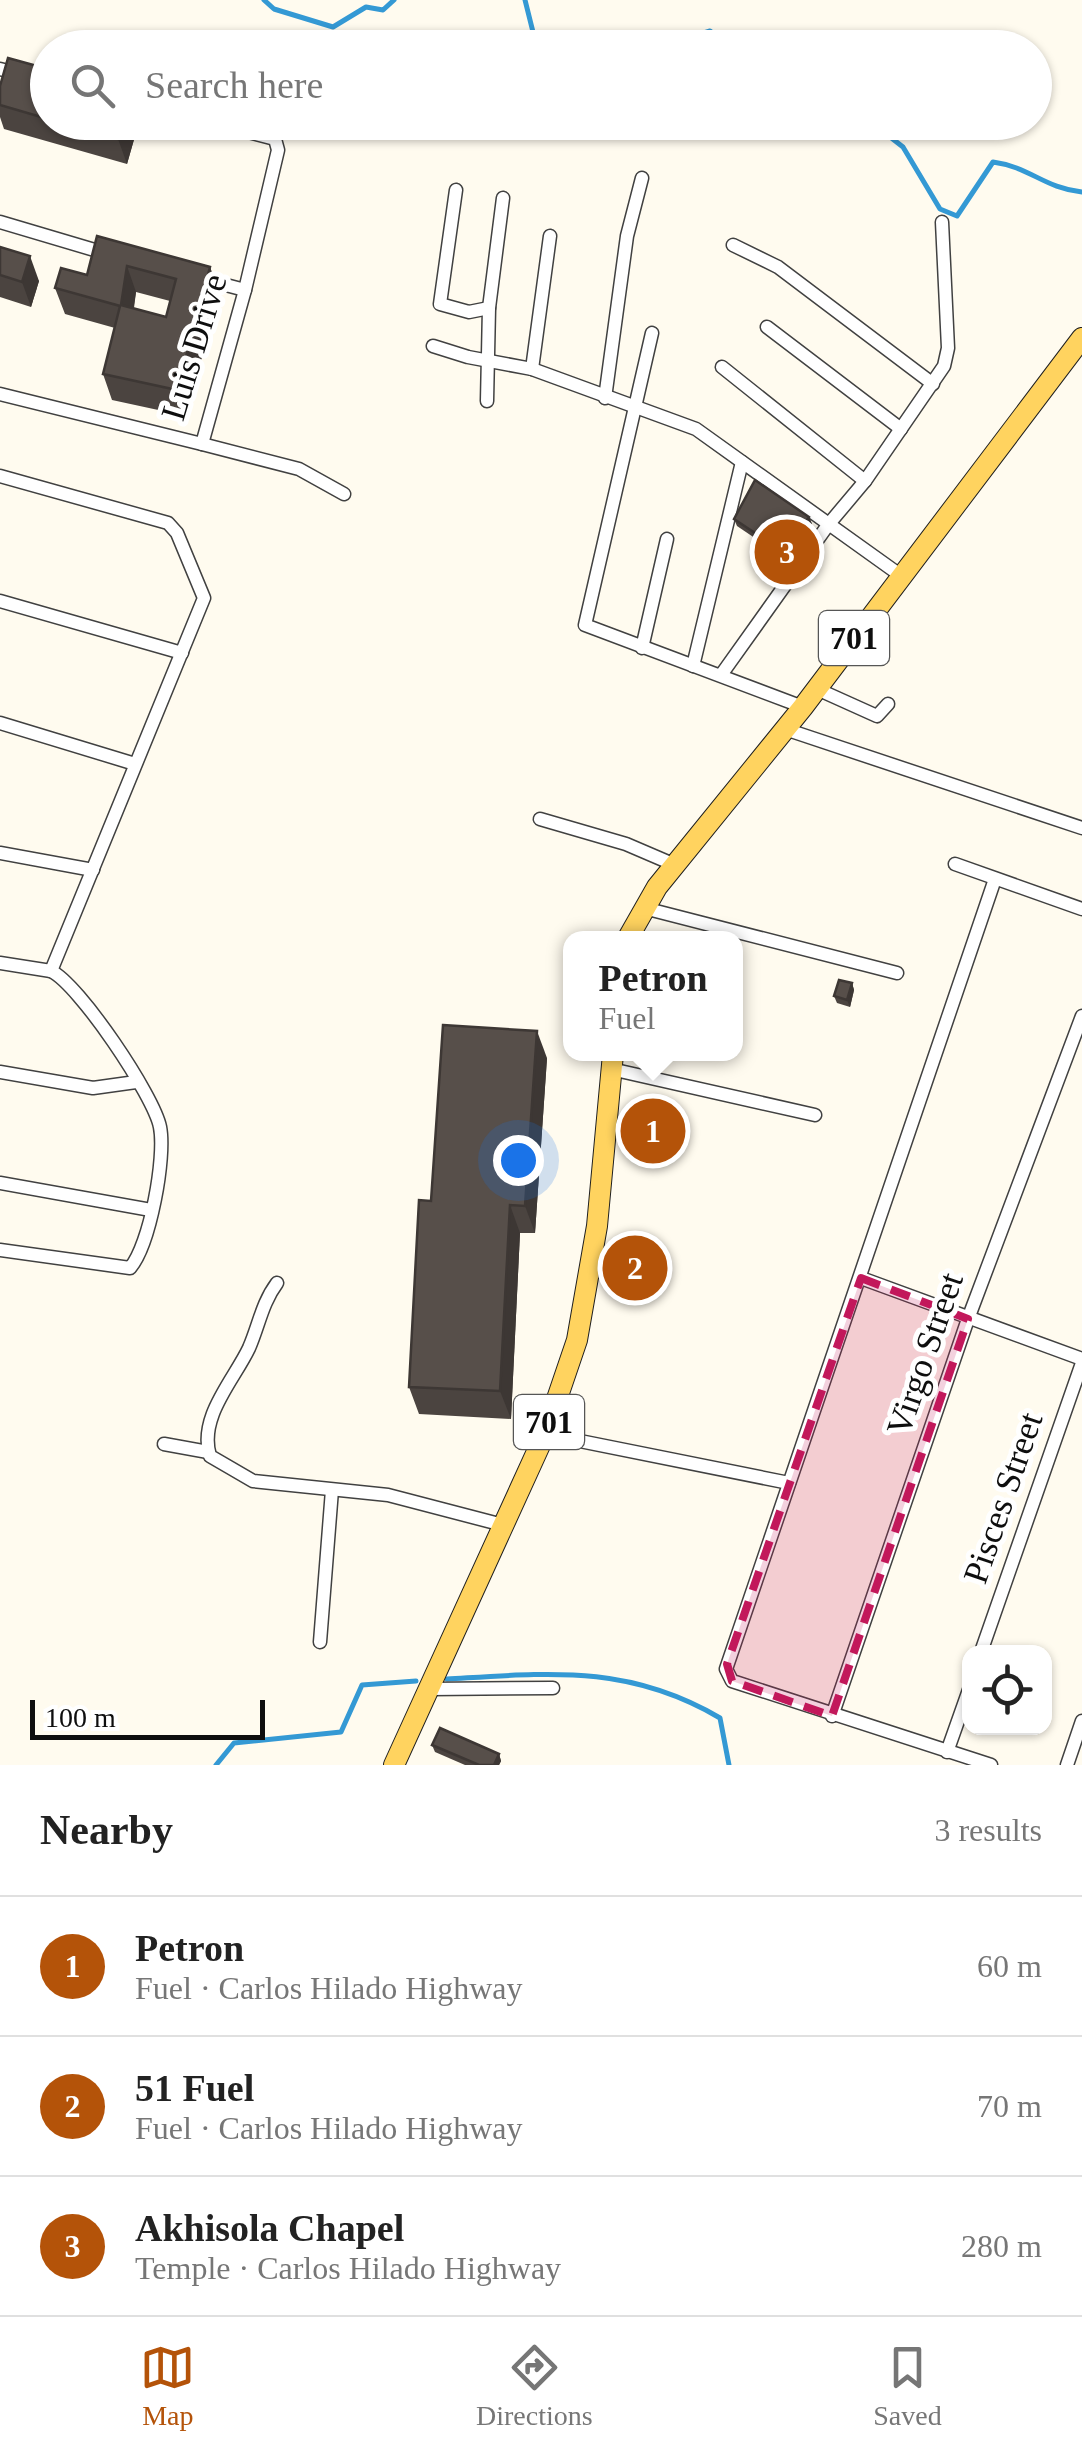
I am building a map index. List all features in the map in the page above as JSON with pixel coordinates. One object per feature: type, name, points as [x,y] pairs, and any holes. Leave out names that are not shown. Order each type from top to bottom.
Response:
[{"type":"main road","name":"701","points":[[632,931],[675,865],[803,707],[1082,338]]},
{"type":"main road","name":"701","points":[[394,1765],[544,1434],[577,1340],[588,1289],[612,1061]]},
{"type":"street","points":[[0,69],[30,76]]},
{"type":"street","name":"Luis Drive","points":[[0,394],[202,444],[246,290],[278,147],[275,140]]},
{"type":"street","points":[[605,398],[627,236],[642,178]]},
{"type":"street","points":[[456,190],[440,304],[468,312],[489,308]]},
{"type":"street","points":[[487,401],[491,358],[489,308],[503,198]]},
{"type":"street","points":[[0,222],[124,258]]},
{"type":"street","points":[[721,675],[934,384],[948,348],[942,222]]},
{"type":"street","points":[[532,369],[550,236]]},
{"type":"street","points":[[733,245],[778,267],[934,384]]},
{"type":"street","points":[[176,272],[246,290]]},
{"type":"street","points":[[768,328],[900,429]]},
{"type":"street","points":[[652,333],[584,623],[803,707]]},
{"type":"street","points":[[433,346],[468,358],[491,358],[532,369],[691,426],[900,576]]},
{"type":"street","points":[[722,367],[865,481]]},
{"type":"street","points":[[202,444],[299,469],[344,494]]},
{"type":"street","points":[[693,666],[742,462]]},
{"type":"street","points":[[0,476],[173,527],[204,592],[203,605],[51,972]]},
{"type":"street","points":[[642,648],[667,539]]},
{"type":"street","points":[[0,601],[182,652]]},
{"type":"street","points":[[816,688],[877,716],[888,704]]},
{"type":"street","points":[[0,723],[135,764]]},
{"type":"street","points":[[785,729],[1082,828]]},
{"type":"street","points":[[540,819],[612,839],[675,865]]},
{"type":"street","points":[[0,852],[92,870]]},
{"type":"street","points":[[955,864],[1082,909]]},
{"type":"street","points":[[991,1765],[832,1716],[732,1681],[726,1673],[995,879]]},
{"type":"street","points":[[644,908],[733,931]]},
{"type":"street","points":[[743,934],[896,973]]},
{"type":"street","points":[[0,963],[51,972],[72,985],[136,1082],[161,1130],[162,1147],[151,1210],[139,1254],[130,1268],[0,1250]]},
{"type":"street","name":"Virgo Street","points":[[832,1716],[968,1319],[1082,1016]]},
{"type":"street","points":[[612,1061],[815,1115]]},
{"type":"street","points":[[0,1072],[92,1088],[136,1082]]},
{"type":"street","points":[[0,1183],[151,1210]]},
{"type":"street","points":[[861,1278],[1082,1361]]},
{"type":"street","points":[[208,1452],[220,1394],[246,1354],[277,1283]]},
{"type":"street","name":"Pisces Street","points":[[984,1645],[1082,1361]]},
{"type":"street","points":[[544,1434],[789,1482]]},
{"type":"street","points":[[164,1444],[208,1452],[242,1478],[388,1495],[503,1525]]},
{"type":"street","points":[[320,1642],[332,1490]]},
{"type":"street","points":[[428,1689],[552,1688]]},
{"type":"street","points":[[947,1752],[962,1710]]},
{"type":"street","points":[[1067,1765],[1082,1722]]},
{"type":"highlighted area","points":[[861,1278],[968,1319],[832,1716],[732,1681],[727,1664]]},
{"type":"building","points":[[8,58],[30,64],[30,114],[0,105],[0,86]]},
{"type":"building","points":[[97,236],[210,267],[177,390],[103,374],[120,306],[55,288],[61,268],[87,275]],"holes":[[[127,266],[176,279],[166,317],[121,305]]]},
{"type":"building","points":[[0,247],[30,256],[22,282],[0,275]]},
{"type":"building","points":[[755,480],[809,517],[785,553],[734,519]]},
{"type":"building","points":[[839,980],[852,983],[847,1000],[834,996]]},
{"type":"building","points":[[443,1025],[537,1031],[525,1206],[510,1205],[500,1391],[409,1387],[419,1200],[431,1201]]},
{"type":"building","points":[[637,1110],[670,1117],[665,1139],[632,1131]]},
{"type":"building","points":[[624,1240],[646,1243],[640,1283],[618,1280]]},
{"type":"building","points":[[440,1728],[499,1754],[494,1765],[479,1765],[432,1745]]},
{"type":"waterway","points":[[264,0],[274,9],[333,27],[366,7],[383,10],[394,0]]},
{"type":"waterway","points":[[525,0],[532,30]]},
{"type":"waterway","points":[[894,140],[903,147],[940,209],[957,216],[993,162],[1082,192]]},
{"type":"waterway","points":[[447,1679],[554,1674],[620,1680],[653,1688],[720,1718],[729,1765]]},
{"type":"waterway","points":[[216,1765],[234,1743],[341,1732],[362,1685],[416,1681]]},
{"type":"place","name":"Akhisola Chapel","points":[[787,552]]},
{"type":"place","name":"Petron","points":[[653,1131]]},
{"type":"place","name":"51 Fuel","points":[[635,1268]]}]
